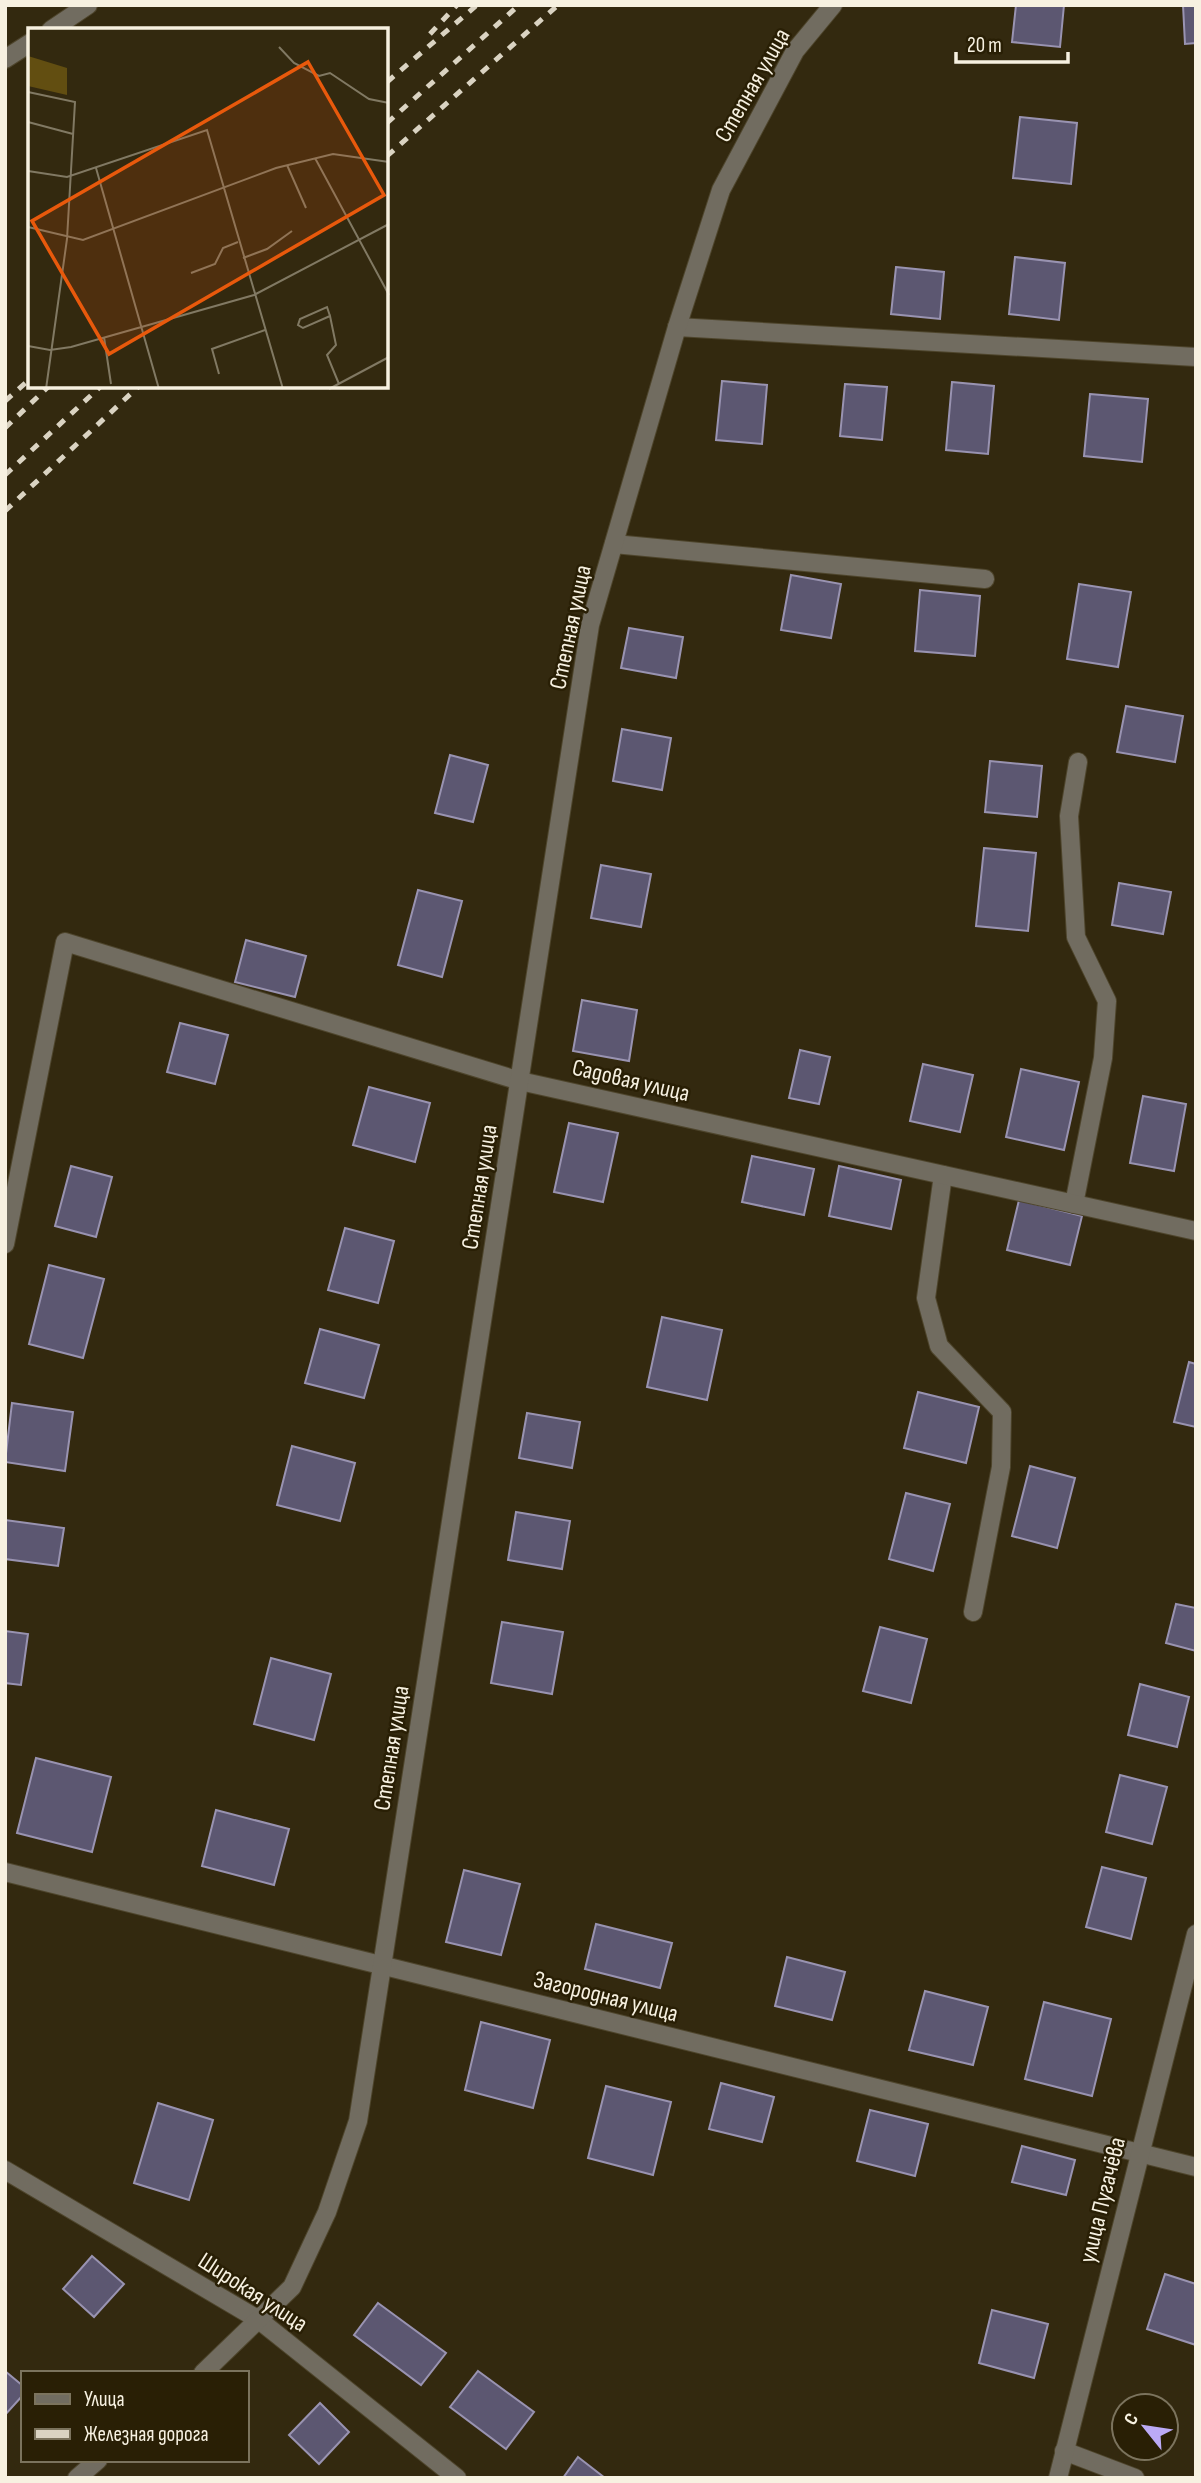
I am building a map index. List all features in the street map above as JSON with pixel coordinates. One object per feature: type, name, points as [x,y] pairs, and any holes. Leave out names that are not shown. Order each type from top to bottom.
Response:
[{"type":"street","points":[[54,28],[88,5]]},
{"type":"street","name":"Степная улица","points":[[204,2371],[292,2287],[331,2199],[358,2121],[590,625],[677,327],[721,190],[795,51],[833,5]]},
{"type":"street","points":[[5,59],[28,44]]},
{"type":"street","points":[[677,327],[1196,358]]},
{"type":"street","points":[[614,544],[985,579]]},
{"type":"street","points":[[1074,1204],[1103,1058],[1107,1001],[1076,937],[1069,816],[1078,762]]},
{"type":"street","name":"Садовая улица","points":[[5,1244],[65,942],[520,1081],[1196,1231]]},
{"type":"street","points":[[943,1175],[926,1298],[939,1346],[1002,1412],[1000,1467],[973,1612]]},
{"type":"street","name":"Загородная улица","points":[[5,1872],[1196,2167]]},
{"type":"street","name":"улица Пугачёва","points":[[1058,2478],[1196,1934]]},
{"type":"street","name":"Широкая улица","points":[[5,2170],[259,2320],[457,2478]]},
{"type":"street","points":[[1064,2451],[1135,2478]]},
{"type":"street","points":[[77,2478],[96,2462]]},
{"type":"building","points":[[1016,5],[1064,5],[1060,47],[1012,42]]},
{"type":"building","points":[[1183,5],[1196,5],[1196,43],[1185,44]]},
{"type":"building","points":[[1020,117],[1077,123],[1071,184],[1013,178]]},
{"type":"building","points":[[1015,257],[1065,263],[1059,320],[1009,314]]},
{"type":"building","points":[[896,267],[944,272],[940,319],[891,314]]},
{"type":"building","points":[[722,381],[767,385],[762,444],[716,440]]},
{"type":"building","points":[[952,382],[994,386],[988,454],[946,450]]},
{"type":"building","points":[[845,384],[887,387],[882,440],[840,436]]},
{"type":"building","points":[[1090,394],[1148,399],[1142,462],[1084,456]]},
{"type":"building","points":[[791,575],[841,584],[831,638],[781,630]]},
{"type":"building","points":[[1079,584],[1131,592],[1118,667],[1067,659]]},
{"type":"building","points":[[920,590],[980,596],[975,656],[915,651]]},
{"type":"building","points":[[629,628],[683,637],[676,678],[621,668]]},
{"type":"building","points":[[1126,706],[1183,716],[1175,762],[1117,752]]},
{"type":"building","points":[[622,729],[671,738],[662,790],[613,781]]},
{"type":"building","points":[[450,755],[488,765],[473,822],[435,813]]},
{"type":"building","points":[[990,761],[1042,766],[1037,817],[985,812]]},
{"type":"building","points":[[984,848],[1036,853],[1028,931],[976,926]]},
{"type":"building","points":[[601,865],[651,874],[641,927],[591,918]]},
{"type":"building","points":[[1119,883],[1171,892],[1163,934],[1112,925]]},
{"type":"building","points":[[418,890],[462,901],[442,977],[398,965]]},
{"type":"building","points":[[246,940],[306,956],[295,997],[235,982]]},
{"type":"building","points":[[582,1000],[637,1010],[629,1061],[573,1051]]},
{"type":"building","points":[[180,1023],[228,1035],[215,1084],[167,1072]]},
{"type":"building","points":[[800,1050],[830,1057],[819,1104],[789,1098]]},
{"type":"building","points":[[923,1064],[973,1075],[960,1132],[910,1121]]},
{"type":"building","points":[[1021,1069],[1079,1082],[1064,1150],[1006,1137]]},
{"type":"building","points":[[369,1087],[430,1103],[415,1162],[353,1145]]},
{"type":"building","points":[[1143,1096],[1186,1104],[1174,1171],[1130,1163]]},
{"type":"building","points":[[569,1123],[618,1133],[603,1202],[554,1192]]},
{"type":"building","points":[[752,1156],[814,1169],[804,1215],[742,1202]]},
{"type":"building","points":[[71,1166],[112,1177],[96,1237],[55,1226]]},
{"type":"building","points":[[839,1166],[901,1180],[891,1229],[829,1216]]},
{"type":"building","points":[[1019,1200],[1082,1216],[1070,1265],[1007,1250]]},
{"type":"building","points":[[345,1228],[394,1241],[378,1303],[328,1290]]},
{"type":"building","points":[[49,1265],[104,1279],[83,1358],[29,1344]]},
{"type":"building","points":[[662,1317],[722,1330],[707,1400],[647,1387]]},
{"type":"building","points":[[320,1329],[379,1345],[364,1398],[305,1383]]},
{"type":"building","points":[[1189,1362],[1196,1364],[1196,1427],[1174,1422]]},
{"type":"building","points":[[918,1392],[979,1407],[966,1463],[904,1448]]},
{"type":"building","points":[[12,1403],[73,1412],[65,1471],[5,1462]]},
{"type":"building","points":[[527,1413],[580,1422],[572,1468],[519,1458]]},
{"type":"building","points":[[292,1446],[355,1463],[340,1521],[277,1505]]},
{"type":"building","points":[[1030,1466],[1075,1478],[1057,1548],[1012,1536]]},
{"type":"building","points":[[906,1493],[950,1504],[933,1571],[889,1559]]},
{"type":"building","points":[[516,1512],[570,1521],[562,1569],[508,1560]]},
{"type":"building","points":[[5,1520],[64,1528],[58,1566],[5,1559]]},
{"type":"building","points":[[1176,1604],[1196,1608],[1196,1651],[1166,1643]]},
{"type":"building","points":[[502,1622],[563,1632],[552,1694],[491,1683]]},
{"type":"building","points":[[880,1627],[927,1639],[911,1703],[863,1691]]},
{"type":"building","points":[[5,1631],[28,1634],[21,1685],[5,1683]]},
{"type":"building","points":[[271,1658],[331,1674],[314,1740],[254,1724]]},
{"type":"building","points":[[1140,1684],[1189,1697],[1177,1747],[1128,1735]]},
{"type":"building","points":[[36,1758],[111,1777],[92,1852],[17,1833]]},
{"type":"building","points":[[1120,1775],[1167,1787],[1152,1844],[1106,1832]]},
{"type":"building","points":[[216,1810],[289,1829],[274,1885],[202,1866]]},
{"type":"building","points":[[1102,1867],[1146,1878],[1131,1939],[1086,1927]]},
{"type":"building","points":[[464,1870],[520,1884],[501,1955],[446,1942]]},
{"type":"building","points":[[596,1924],[672,1943],[660,1988],[585,1969]]},
{"type":"building","points":[[787,1957],[845,1972],[832,2020],[775,2006]]},
{"type":"building","points":[[925,1991],[988,2007],[973,2065],[909,2050]]},
{"type":"building","points":[[1044,2002],[1111,2019],[1092,2096],[1025,2079]]},
{"type":"building","points":[[481,2022],[550,2040],[533,2108],[465,2090]]},
{"type":"building","points":[[721,2083],[774,2097],[762,2142],[709,2129]]},
{"type":"building","points":[[606,2086],[671,2102],[653,2175],[588,2158]]},
{"type":"building","points":[[158,2103],[213,2120],[189,2200],[134,2183]]},
{"type":"building","points":[[870,2110],[928,2124],[915,2176],[857,2161]]},
{"type":"building","points":[[1022,2146],[1075,2160],[1066,2195],[1012,2182]]},
{"type":"building","points":[[92,2256],[124,2284],[94,2317],[63,2289]]},
{"type":"building","points":[[1165,2274],[1196,2284],[1196,2345],[1147,2329]]},
{"type":"building","points":[[378,2303],[446,2353],[421,2385],[354,2335]]},
{"type":"building","points":[[992,2310],[1048,2324],[1034,2378],[979,2363]]},
{"type":"building","points":[[5,2371],[21,2384],[21,2397],[5,2415]]},
{"type":"building","points":[[478,2371],[534,2412],[506,2449],[450,2407]]},
{"type":"building","points":[[320,2403],[349,2432],[319,2464],[289,2435]]},
{"type":"building","points":[[578,2457],[605,2478],[563,2478]]},
{"type":"railway","points":[[430,34],[457,5]]},
{"type":"railway","points":[[388,81],[477,5]]},
{"type":"railway","points":[[388,122],[519,5]]},
{"type":"railway","points":[[388,155],[558,5]]},
{"type":"railway","points":[[5,401],[28,381]]},
{"type":"railway","points":[[5,428],[47,388]]},
{"type":"railway","points":[[5,475],[99,388]]},
{"type":"railway","points":[[5,511],[137,388]]}]
